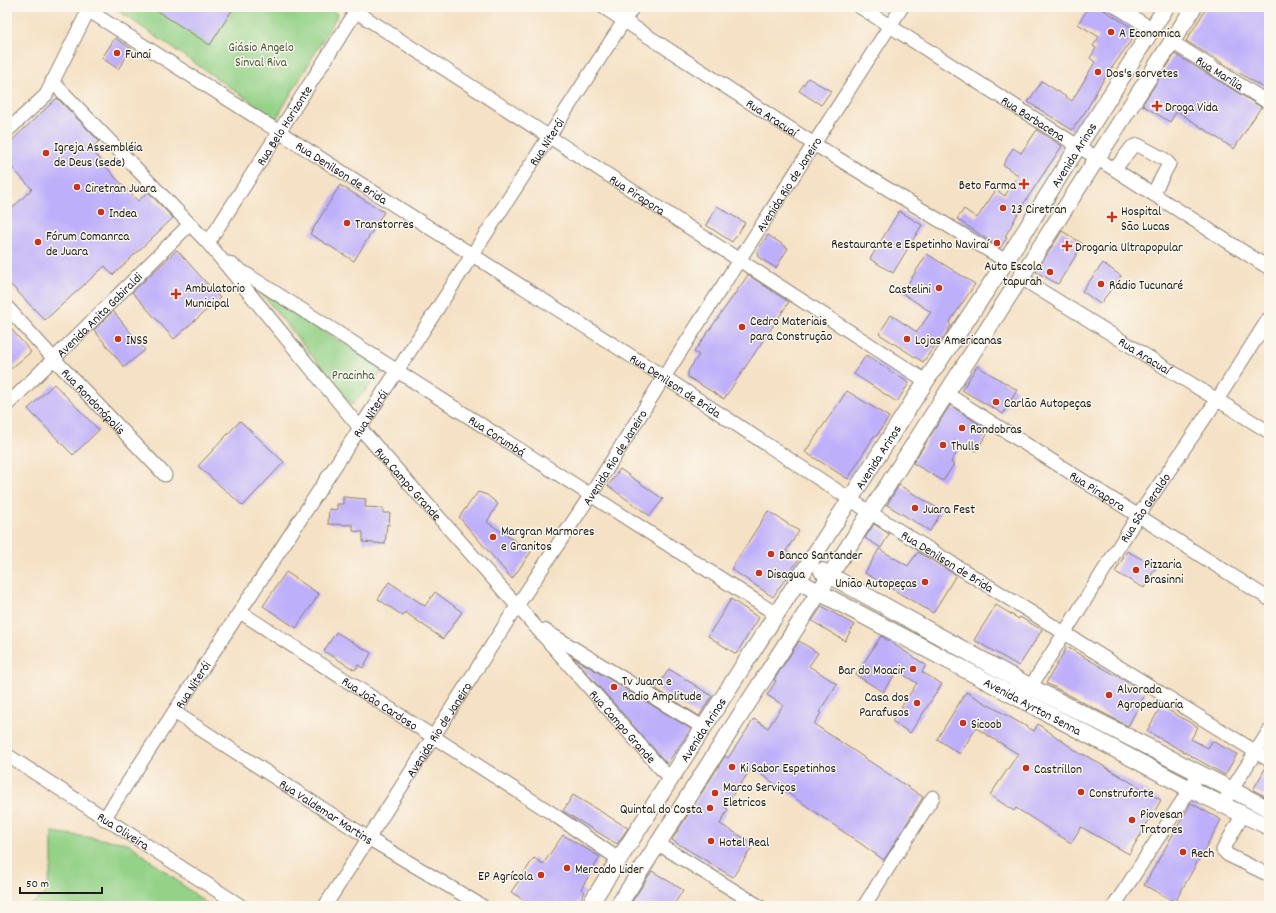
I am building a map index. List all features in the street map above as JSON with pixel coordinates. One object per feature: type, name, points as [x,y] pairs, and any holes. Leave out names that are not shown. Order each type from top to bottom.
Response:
[{"type":"main road","name":"Avenida Arinos","points":[[589,906],[620,860],[670,778],[704,728],[926,381],[1006,261],[1077,146],[1166,7]]},
{"type":"main road","name":"Avenida Arinos","points":[[618,906],[1194,7]]},
{"type":"main road","name":"Avenida Ayrton Senna","points":[[809,564],[911,621],[1026,693],[1190,789],[1269,827]]},
{"type":"main road","name":"Avenida Ayrton Senna","points":[[798,581],[902,636],[1198,774],[1269,809]]},
{"type":"main road","points":[[902,636],[911,621]]},
{"type":"street","name":"Rua Aracuaí","points":[[603,7],[814,144],[1006,261]]},
{"type":"street","name":"Rua Niterói","points":[[104,819],[360,428],[632,7]]},
{"type":"street","name":"Rua Barbacena","points":[[860,7],[1269,268]]},
{"type":"street","name":"Avenida Rio de Janeiro","points":[[325,906],[517,606],[590,496],[664,377],[902,7]]},
{"type":"street","points":[[1118,7],[1152,29]]},
{"type":"street","points":[[7,131],[46,95],[87,8]]},
{"type":"street","name":"Rua Denilson de Brida","points":[[87,8],[664,377],[850,500],[1065,632],[1269,760]]},
{"type":"street","name":"Rua Belo Horizonte","points":[[208,243],[280,132],[355,8]]},
{"type":"street","name":"Rua Pirapora","points":[[355,8],[548,137],[740,259],[926,381]]},
{"type":"street","name":"Rua Marília","points":[[1172,42],[1269,103]]},
{"type":"street","name":"Rua Campo Grande","points":[[52,81],[208,243],[360,428],[670,778]]},
{"type":"street","points":[[1115,169],[1132,146],[1138,144],[1164,159],[1169,164],[1153,194]]},
{"type":"street","name":"Avenida Anita Gabiraldi","points":[[7,405],[190,224]]},
{"type":"street","name":"Rua Corumbá","points":[[219,256],[590,496],[776,614]]},
{"type":"street","name":"Rua Aracuaí","points":[[1021,278],[1269,432]]},
{"type":"street","name":"Rua Rondonópolis","points":[[7,307],[54,359],[165,475]]},
{"type":"street","name":"Rua São Geraldo","points":[[1026,693],[1138,516],[1217,400],[1269,318]]},
{"type":"street","name":"Rua Pirapora","points":[[947,394],[1269,599]]},
{"type":"street","name":"Rua João Cardoso","points":[[240,612],[553,814],[620,860]]},
{"type":"street","points":[[533,623],[704,728]]},
{"type":"street","name":"Rua Valdemar Martins","points":[[174,712],[368,838],[482,906]]},
{"type":"street","points":[[1222,805],[1269,731]]},
{"type":"street","name":"Rua Oliveira","points":[[7,755],[241,906]]},
{"type":"street","points":[[1114,906],[1190,789],[1198,774]]},
{"type":"street","points":[[864,906],[933,797]]},
{"type":"street","points":[[1243,814],[1223,850],[1228,855],[1269,874]]},
{"type":"street","points":[[657,843],[759,906]]},
{"type":"green space","name":"Giásio Angelo Sinval Riva","points":[[113,7],[327,7],[338,14],[276,119]]},
{"type":"green space","name":"Pracinha","points":[[257,288],[384,370],[352,405]]},
{"type":"green space","points":[[52,832],[128,843],[210,906],[29,906],[46,893],[52,865]]},
{"type":"building","points":[[151,7],[234,7],[210,45]]},
{"type":"building","points":[[1089,7],[1099,7],[1131,27],[1134,36],[1100,85],[1087,109],[1072,130],[1028,102],[1042,81],[1072,101],[1095,62],[1090,58],[1096,48],[1093,46],[1099,37],[1078,24]]},
{"type":"building","points":[[1207,7],[1269,7],[1269,91],[1186,41]]},
{"type":"building","name":"Funai","points":[[115,38],[132,49],[118,69],[102,58]]},
{"type":"building","points":[[1175,54],[1261,107],[1234,149],[1177,111],[1170,122],[1142,105]]},
{"type":"building","points":[[808,78],[831,91],[821,105],[799,91]]},
{"type":"building","points":[[57,98],[99,141],[91,149],[138,201],[148,192],[173,218],[113,275],[105,266],[45,320],[7,281],[7,213],[32,189],[7,162],[7,145]]},
{"type":"building","points":[[1037,130],[1062,146],[1022,206],[1005,237],[1007,238],[1000,248],[957,219],[964,209],[977,218],[996,190],[1005,196],[1018,175],[1003,165],[1013,148],[1021,153]]},
{"type":"building","name":"Transtorres","points":[[340,185],[384,212],[354,261],[310,234]]},
{"type":"building","points":[[717,206],[745,223],[732,242],[706,225]]},
{"type":"building","points":[[899,211],[922,225],[893,273],[870,259]]},
{"type":"building","points":[[1062,231],[1083,244],[1058,284],[1036,272]]},
{"type":"building","points":[[768,235],[788,248],[776,268],[758,257],[757,251]]},
{"type":"building","name":"Ambulatorio Municipal","points":[[177,250],[220,298],[174,339],[132,292]]},
{"type":"building","points":[[927,254],[975,284],[949,323],[951,325],[941,342],[939,344],[937,343],[923,362],[879,334],[891,315],[917,332],[931,312],[902,293]]},
{"type":"building","name":"Rádio Tucunaré","points":[[1103,263],[1121,276],[1100,304],[1082,291]]},
{"type":"building","name":"Cedro Materiais para Construção","points":[[748,275],[789,302],[724,399],[688,377],[688,371],[699,355],[694,352]]},
{"type":"building","name":"INSS","points":[[113,311],[145,350],[124,367],[94,330]]},
{"type":"building","points":[[7,324],[31,352],[7,372]]},
{"type":"building","points":[[866,355],[909,383],[897,402],[854,374]]},
{"type":"building","name":"Carlão Autopeças","points":[[977,366],[1017,390],[1003,414],[962,390]]},
{"type":"building","points":[[54,384],[99,430],[73,455],[28,409]]},
{"type":"building","points":[[847,391],[889,417],[876,437],[874,436],[848,479],[805,452]]},
{"type":"building","points":[[950,405],[989,431],[976,451],[963,443],[951,462],[954,464],[943,481],[913,463]]},
{"type":"building","points":[[240,421],[284,462],[243,506],[198,466]]},
{"type":"building","points":[[620,469],[663,499],[650,516],[608,486]]},
{"type":"building","name":"Juara Fest","points":[[899,485],[942,511],[930,531],[887,505]]},
{"type":"building","name":"Margran Marmores e Granitos","points":[[478,492],[487,495],[498,504],[487,522],[531,552],[512,579],[459,517]]},
{"type":"building","points":[[343,497],[366,499],[365,507],[383,508],[383,513],[390,513],[389,525],[387,524],[385,544],[363,542],[363,532],[353,531],[353,525],[328,524],[329,509],[337,510],[337,504],[343,504]]},
{"type":"building","points":[[768,511],[799,531],[786,551],[799,559],[773,597],[731,569]]},
{"type":"building","points":[[874,524],[889,534],[881,548],[865,538]]},
{"type":"building","name":"União Autopeças","points":[[879,549],[908,566],[918,552],[956,575],[933,613],[865,573]]},
{"type":"building","name":"Pizzaria Brasinni","points":[[1127,551],[1156,567],[1144,588],[1115,572]]},
{"type":"building","points":[[286,572],[319,594],[296,628],[263,606]]},
{"type":"building","points":[[389,582],[425,606],[435,592],[462,612],[443,639],[405,612],[403,616],[378,599]]},
{"type":"building","points":[[731,599],[759,618],[736,654],[708,636]]},
{"type":"building","points":[[996,605],[1019,619],[1020,617],[1042,630],[1019,666],[974,640]]},
{"type":"building","points":[[822,606],[854,625],[845,641],[812,621]]},
{"type":"building","points":[[336,632],[371,653],[363,668],[358,665],[355,670],[324,651]]},
{"type":"building","points":[[881,636],[926,665],[922,672],[942,684],[910,733],[892,721],[917,683],[897,671],[883,692],[856,675]]},
{"type":"building","points":[[799,641],[818,653],[809,666],[837,684],[819,712],[821,713],[814,724],[923,797],[884,860],[752,768],[724,807],[728,809],[720,824],[754,844],[733,877],[672,840],[725,756],[728,758],[754,719],[768,728],[783,705],[767,695],[776,681],[774,680]]},
{"type":"building","name":"Alvorada Agropeduaria","points":[[1067,647],[1146,693],[1128,726],[1046,683]]},
{"type":"building","name":"Tv Juara e Radio Amplitude","points":[[573,657],[691,729],[667,764]]},
{"type":"building","points":[[669,669],[712,696],[699,716],[656,689]]},
{"type":"building","points":[[966,692],[1034,731],[1038,724],[1082,755],[1083,754],[1161,800],[1129,854],[1081,827],[1071,843],[1016,808],[1014,811],[990,795],[1018,754],[976,728],[960,754],[937,739]]},
{"type":"building","points":[[1161,706],[1198,727],[1191,739],[1208,748],[1212,741],[1237,754],[1225,775],[1147,731]]},
{"type":"building","points":[[1266,767],[1269,768],[1269,798],[1253,790]]},
{"type":"building","points":[[573,795],[628,828],[617,844],[563,811]]},
{"type":"building","name":"Rech","points":[[1191,803],[1221,820],[1175,902],[1144,885]]},
{"type":"building","points":[[563,835],[600,857],[581,889],[585,892],[576,906],[533,906],[511,892],[534,858],[543,864]]},
{"type":"building","points":[[652,871],[683,890],[673,906],[629,906]]},
{"type":"place","name":"A Economica","points":[[1111,32]]},
{"type":"place","name":"Funai","points":[[117,53]]},
{"type":"place","name":"Dos's sorvetes","points":[[1098,72]]},
{"type":"place","name":"Droga Vida","points":[[1157,106]]},
{"type":"place","name":"Igreja Assembléia de Deus (sede)","points":[[46,153]]},
{"type":"place","name":"Beto Farma","points":[[1024,184]]},
{"type":"place","name":"Ciretran Juara","points":[[77,187]]},
{"type":"place","name":"23 Ciretran","points":[[1003,208]]},
{"type":"place","name":"Indea","points":[[101,212]]},
{"type":"place","name":"Hospital São Lucas","points":[[1112,217]]},
{"type":"place","name":"Transtorres","points":[[347,223]]},
{"type":"place","name":"Fórum Comanrca de Juara","points":[[38,242]]},
{"type":"place","name":"Restaurante e Espetinho Naviraí","points":[[997,243]]},
{"type":"place","name":"Drogaria Ultrapopular","points":[[1067,246]]},
{"type":"place","name":"Auto Escola tapurah","points":[[1050,272]]},
{"type":"place","name":"Rádio Tucunaré","points":[[1101,284]]},
{"type":"place","name":"Castelini","points":[[939,288]]},
{"type":"place","name":"Ambulatorio Municipal","points":[[176,294]]},
{"type":"place","name":"Cedro Materiais para Construção","points":[[742,327]]},
{"type":"place","name":"INSS","points":[[118,339]]},
{"type":"place","name":"Lojas Americanas","points":[[907,339]]},
{"type":"place","name":"Carlão Autopeças","points":[[996,402]]},
{"type":"place","name":"Rondobras","points":[[962,428]]},
{"type":"place","name":"Thulls","points":[[943,445]]},
{"type":"place","name":"Juara Fest","points":[[915,508]]},
{"type":"place","name":"Margran Marmores e Granitos","points":[[493,537]]},
{"type":"place","name":"Banco Santander","points":[[771,554]]},
{"type":"place","name":"Pizzaria Brasinni","points":[[1136,570]]},
{"type":"place","name":"Disagua","points":[[759,573]]},
{"type":"place","name":"União Autopeças","points":[[925,582]]},
{"type":"place","name":"Bar do Moacir","points":[[913,669]]},
{"type":"place","name":"Tv Juara e Radio Amplitude","points":[[614,687]]},
{"type":"place","name":"Alvorada Agropeduaria","points":[[1109,695]]},
{"type":"place","name":"Casa dos Parafusos","points":[[917,703]]},
{"type":"place","name":"Sicoob","points":[[963,723]]},
{"type":"place","name":"Ki Sabor Espetinhos","points":[[732,767]]},
{"type":"place","name":"Castrillon","points":[[1026,768]]},
{"type":"place","name":"Construforte","points":[[1081,792]]},
{"type":"place","name":"Marco Serviços Eletricos","points":[[715,793]]},
{"type":"place","name":"Quintal do Costa","points":[[710,808]]},
{"type":"place","name":"Piovesan Tratores","points":[[1132,820]]},
{"type":"place","name":"Hotel Real","points":[[711,841]]},
{"type":"place","name":"Rech","points":[[1183,852]]},
{"type":"place","name":"Mercado Lider","points":[[567,868]]},
{"type":"place","name":"EP Agrícola","points":[[541,875]]}]
